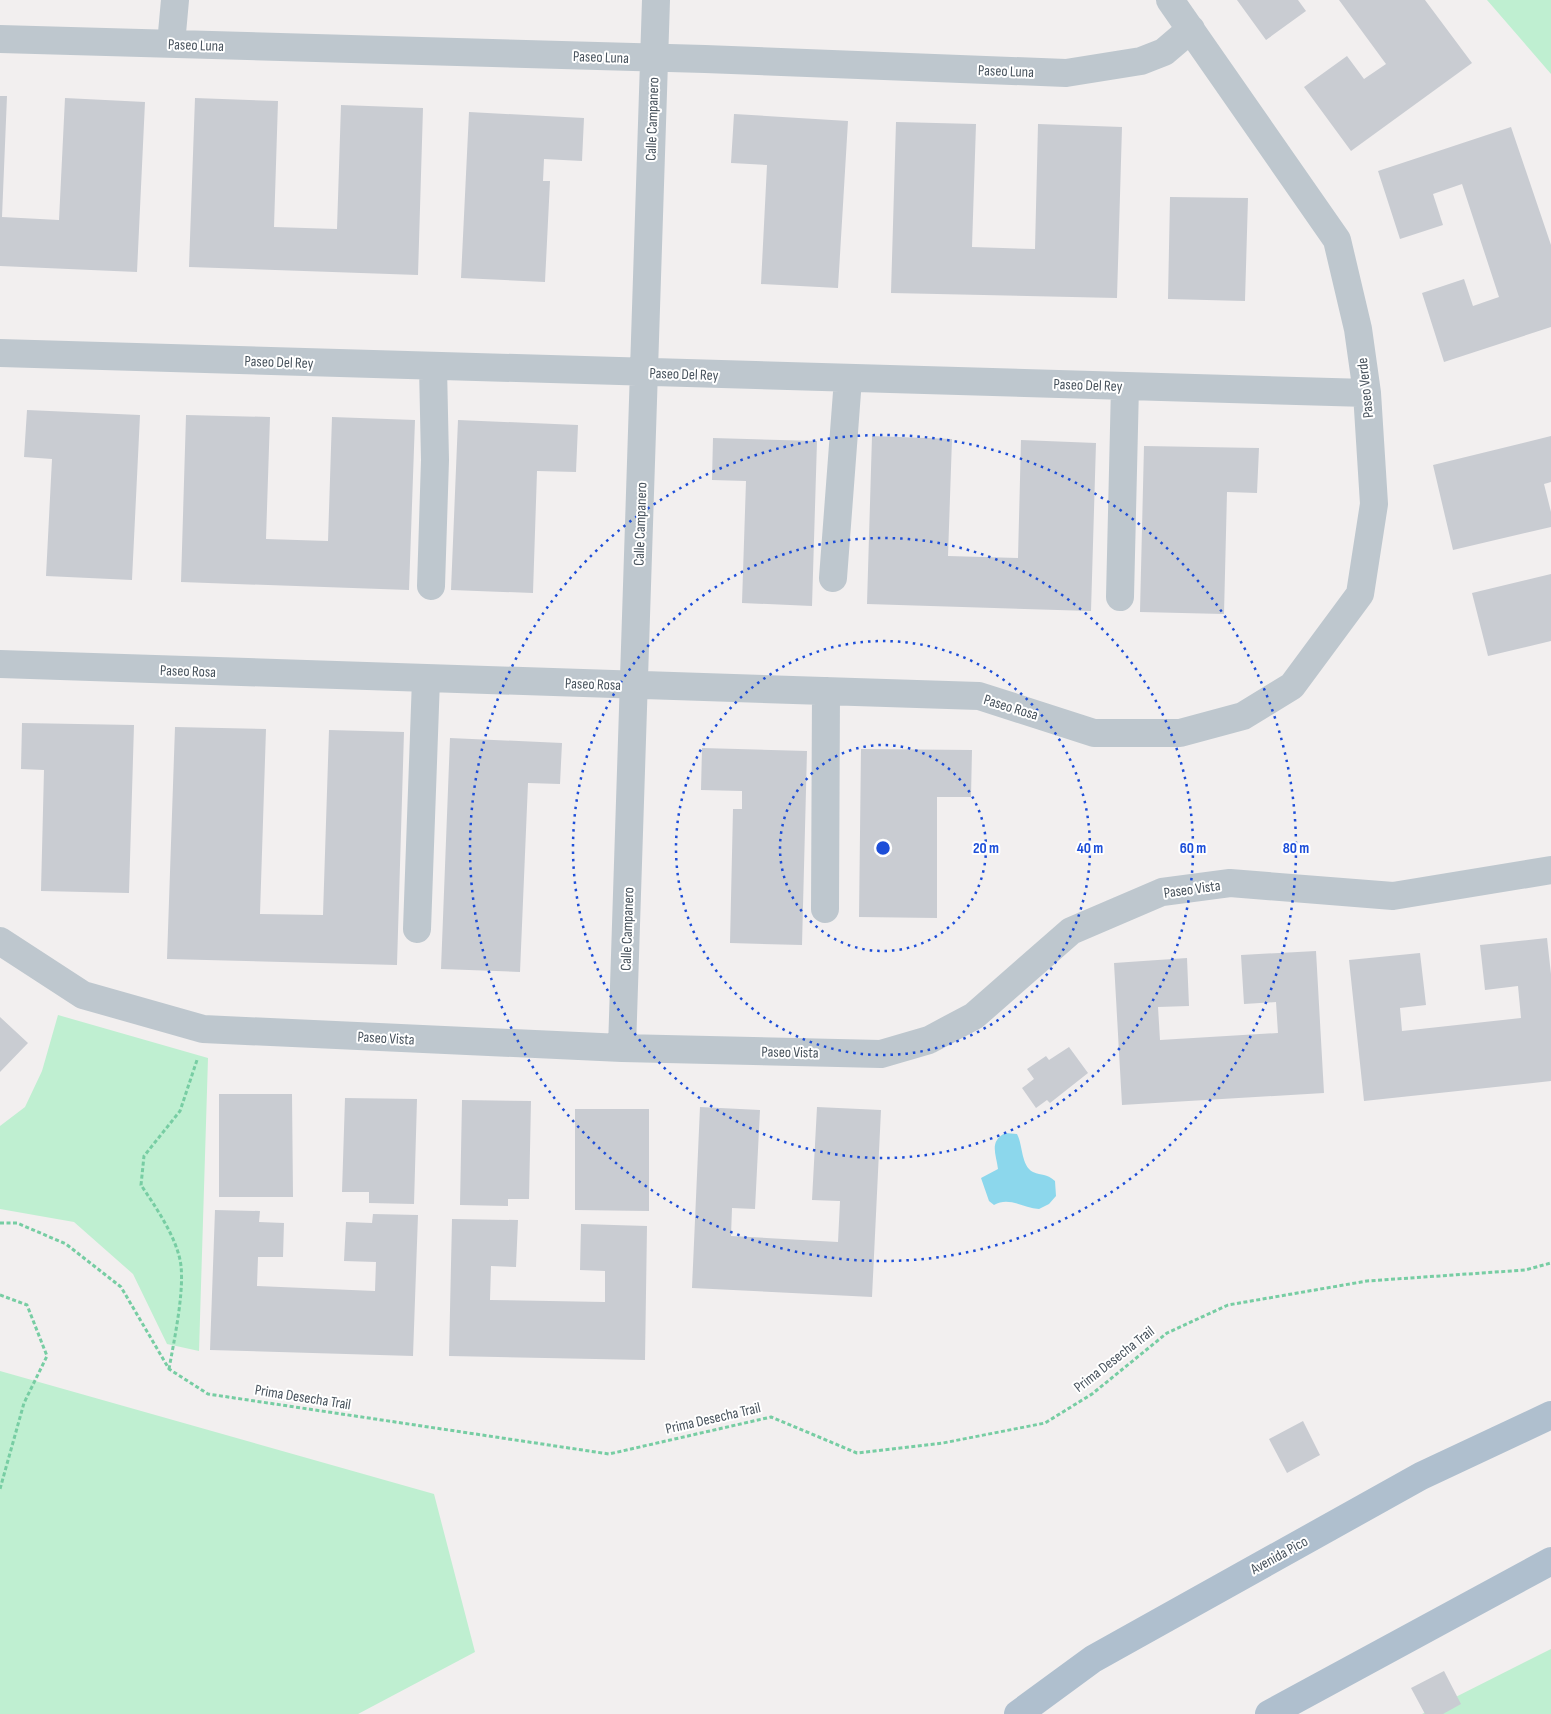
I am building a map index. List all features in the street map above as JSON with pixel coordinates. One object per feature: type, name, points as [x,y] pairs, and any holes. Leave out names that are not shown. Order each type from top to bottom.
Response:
[{"type":"main road","name":"Avenida Pico","points":[[1018,1714],[1093,1659],[1421,1476],[1551,1415]]},
{"type":"main road","points":[[1269,1714],[1551,1561]]},
{"type":"street","points":[[171,44],[175,0]]},
{"type":"street","name":"Calle Campanero","points":[[622,1048],[656,0]]},
{"type":"street","name":"Paseo Verde","points":[[1170,0],[1338,240],[1358,329],[1367,393],[1374,504],[1360,594],[1292,686],[1243,716],[1180,733]]},
{"type":"street","name":"Paseo Luna","points":[[0,39],[654,58],[1066,73],[1141,61],[1164,52],[1191,29]]},
{"type":"street","name":"Paseo Del Rey","points":[[0,353],[1367,393]]},
{"type":"street","points":[[431,586],[435,460],[433,367]]},
{"type":"street","points":[[833,578],[848,378]]},
{"type":"street","points":[[1120,597],[1125,386]]},
{"type":"street","name":"Paseo Rosa","points":[[0,664],[979,696],[1094,733],[1180,733]]},
{"type":"street","points":[[418,929],[426,679]]},
{"type":"street","points":[[825,909],[826,691]]},
{"type":"street","name":"Paseo Vista","points":[[0,941],[83,995],[203,1029],[622,1048],[881,1054],[929,1040],[974,1016],[1071,931],[1162,892],[1230,883],[1393,896],[1551,870]]},
{"type":"path","points":[[169,1369],[178,1311],[181,1266],[166,1222],[140,1184],[144,1156],[180,1111],[196,1069],[203,1029]]},
{"type":"path","name":"Prima Desecha Trail","points":[[0,1223],[17,1223],[66,1244],[122,1287],[169,1369],[208,1394],[609,1454],[771,1416],[858,1453],[943,1443],[1045,1423],[1092,1394],[1166,1333],[1228,1305],[1367,1281],[1525,1270],[1551,1264]]},
{"type":"path","points":[[0,1295],[27,1305],[47,1356],[24,1403],[0,1490]]},
{"type":"green space","points":[[1487,0],[1551,0],[1551,74]]},
{"type":"green space","points":[[58,1015],[208,1058],[199,1351],[167,1344],[133,1274],[74,1222],[0,1209],[0,1126],[25,1107],[42,1071]]},
{"type":"green space","points":[[0,1371],[434,1494],[475,1652],[358,1714],[0,1714]]},
{"type":"green space","points":[[1551,1649],[1551,1714],[1422,1714]]},
{"type":"water","points":[[1005,1133],[1017,1134],[1024,1160],[1029,1169],[1055,1181],[1056,1196],[1049,1204],[1039,1209],[1011,1202],[994,1205],[989,1201],[981,1178],[998,1169],[995,1144],[1000,1136]]},
{"type":"building","points":[[1237,0],[1298,0],[1306,11],[1266,40]]},
{"type":"building","points":[[1339,0],[1425,0],[1472,63],[1351,151],[1304,87],[1347,56],[1364,79],[1386,64]]},
{"type":"building","points":[[0,96],[7,96],[2,217],[59,220],[65,98],[145,102],[137,272],[0,266]]},
{"type":"building","points":[[195,98],[278,101],[274,227],[337,229],[341,105],[423,108],[418,275],[189,267]]},
{"type":"building","points":[[469,112],[584,118],[582,161],[544,159],[543,181],[550,181],[545,282],[461,278]]},
{"type":"building","points":[[734,114],[848,121],[838,288],[761,284],[767,165],[731,163]]},
{"type":"building","points":[[896,122],[976,124],[972,247],[1035,249],[1038,124],[1122,127],[1117,298],[891,293]]},
{"type":"building","points":[[1511,127],[1551,245],[1551,327],[1444,362],[1422,293],[1464,279],[1473,306],[1499,297],[1462,184],[1433,194],[1443,225],[1400,239],[1378,171]]},
{"type":"building","points":[[1170,197],[1248,198],[1245,301],[1168,299]]},
{"type":"building","points":[[27,410],[140,415],[132,580],[46,576],[52,459],[24,457]]},
{"type":"building","points":[[186,415],[270,417],[266,539],[328,541],[332,417],[415,420],[409,590],[181,582]]},
{"type":"building","points":[[458,420],[578,425],[576,472],[537,471],[533,593],[451,590]]},
{"type":"building","points":[[872,436],[952,439],[948,556],[1018,558],[1021,440],[1096,443],[1091,611],[867,604]]},
{"type":"building","points":[[1551,436],[1551,482],[1544,484],[1551,512],[1551,527],[1453,550],[1433,465]]},
{"type":"building","points":[[713,438],[817,441],[812,606],[742,603],[746,481],[712,480]]},
{"type":"building","points":[[1144,446],[1259,448],[1257,493],[1227,492],[1224,614],[1140,612]]},
{"type":"building","points":[[1551,574],[1551,641],[1488,656],[1472,593]]},
{"type":"building","points":[[22,723],[134,725],[129,893],[41,891],[44,770],[21,769]]},
{"type":"building","points":[[175,727],[266,729],[260,914],[323,915],[329,730],[404,732],[397,965],[167,959]]},
{"type":"building","points":[[450,738],[562,743],[560,784],[528,783],[520,972],[441,969]]},
{"type":"building","points":[[702,748],[807,751],[802,945],[730,943],[733,809],[742,809],[742,791],[701,790]]},
{"type":"building","points":[[861,749],[972,750],[971,797],[937,797],[937,918],[859,917]]},
{"type":"building","points":[[1547,938],[1551,974],[1551,1081],[1364,1101],[1349,960],[1420,953],[1426,1005],[1400,1008],[1402,1031],[1521,1018],[1518,986],[1485,990],[1480,945]]},
{"type":"building","points":[[1316,951],[1324,1093],[1122,1105],[1114,963],[1187,958],[1189,1006],[1158,1007],[1160,1040],[1278,1033],[1276,1002],[1244,1004],[1241,955]]},
{"type":"building","points":[[0,1017],[28,1043],[0,1072]]},
{"type":"building","points":[[1069,1047],[1088,1073],[1050,1103],[1047,1100],[1036,1108],[1022,1088],[1034,1079],[1027,1069],[1046,1056],[1049,1060]]},
{"type":"building","points":[[219,1094],[292,1094],[293,1197],[219,1197]]},
{"type":"building","points":[[345,1098],[417,1099],[414,1204],[369,1203],[369,1192],[342,1192]]},
{"type":"building","points":[[462,1100],[531,1101],[529,1199],[508,1199],[508,1206],[460,1205]]},
{"type":"building","points":[[700,1107],[760,1110],[755,1209],[732,1208],[731,1236],[838,1242],[840,1201],[812,1200],[817,1107],[881,1110],[872,1297],[692,1288]]},
{"type":"building","points":[[575,1109],[649,1109],[649,1211],[575,1210]]},
{"type":"building","points":[[215,1210],[260,1211],[259,1222],[284,1223],[283,1257],[258,1257],[257,1286],[375,1291],[376,1262],[344,1261],[346,1222],[372,1223],[373,1214],[418,1215],[413,1356],[210,1350]]},
{"type":"building","points":[[452,1219],[518,1220],[516,1267],[491,1266],[490,1300],[605,1302],[605,1271],[580,1270],[581,1224],[647,1226],[645,1360],[449,1356]]},
{"type":"building","points":[[1303,1421],[1320,1455],[1287,1473],[1269,1439]]},
{"type":"building","points":[[1444,1671],[1461,1704],[1443,1714],[1425,1714],[1411,1688]]}]
